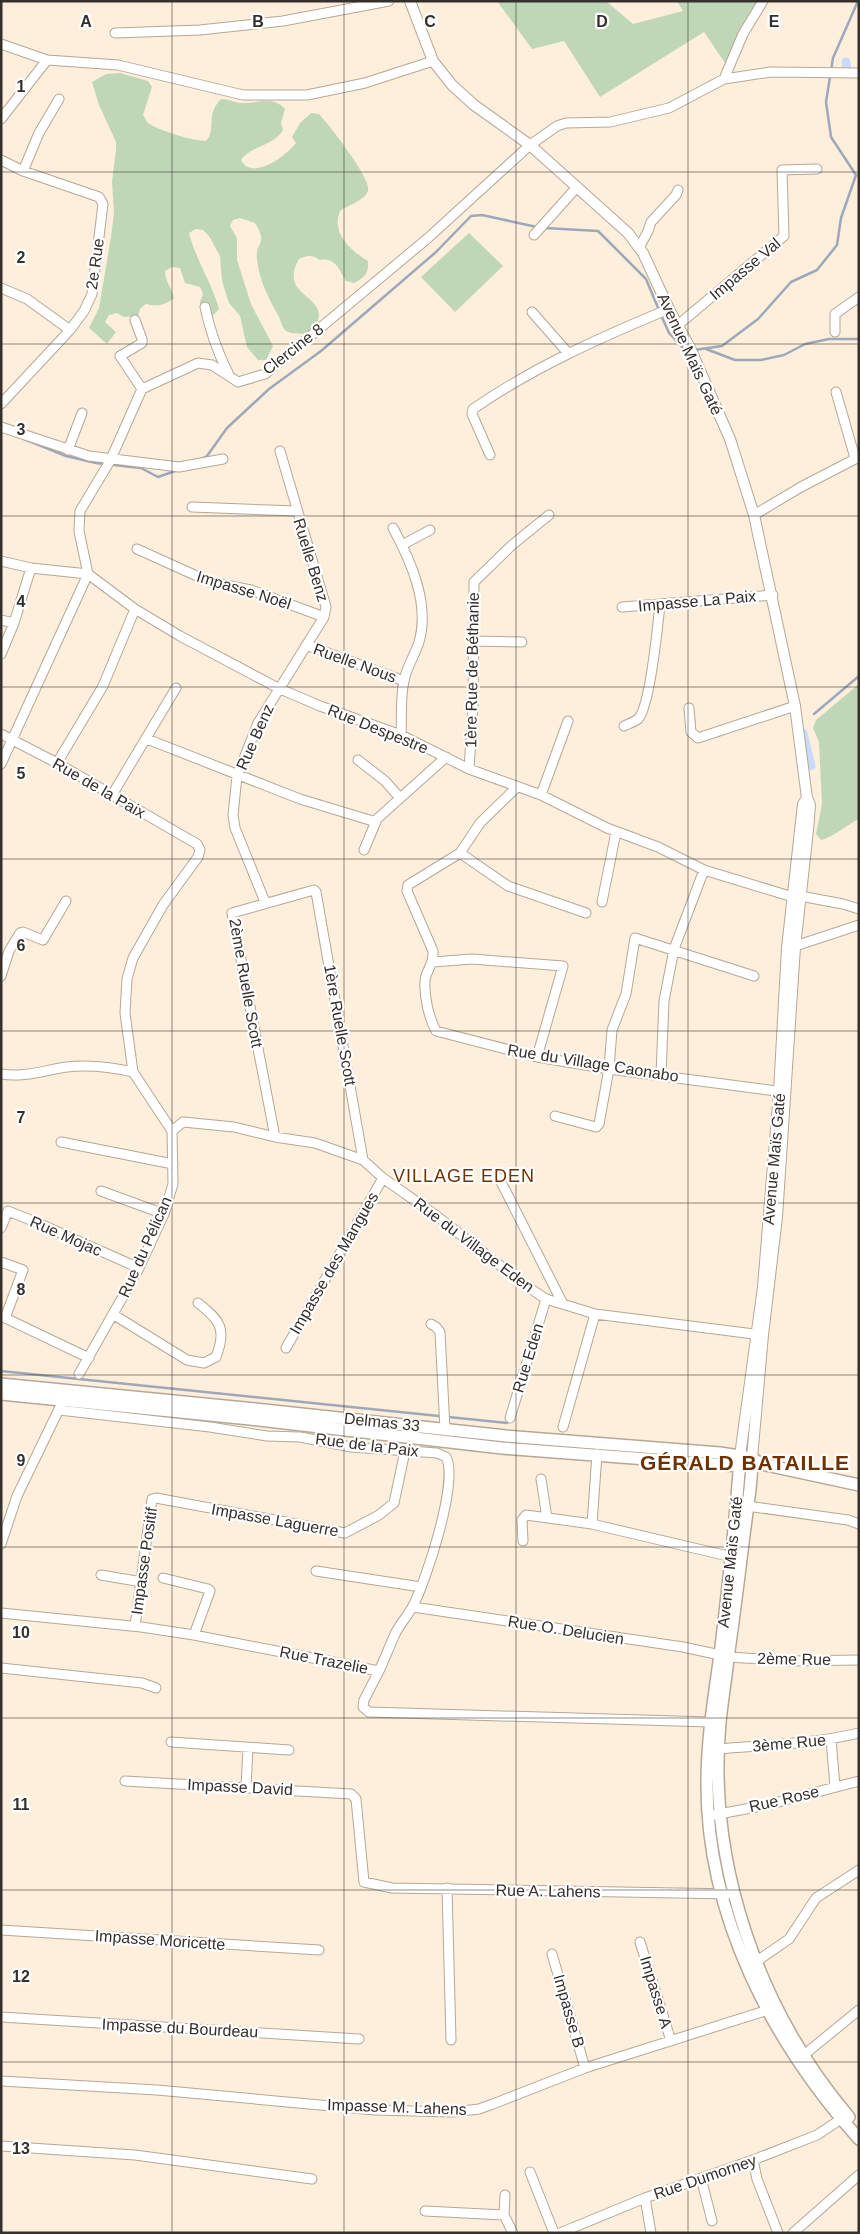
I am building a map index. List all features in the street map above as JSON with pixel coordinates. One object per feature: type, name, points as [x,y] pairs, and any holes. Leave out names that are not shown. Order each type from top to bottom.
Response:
[{"type":"main road","name":"Delmas 33","points":[[1,1384],[64,1401],[255,1409],[740,1461],[859,1485]]},
{"type":"main road","name":"Delmas 33","points":[[1,1394],[250,1419],[493,1447],[740,1461]]},
{"type":"main road","name":"Avenue Maïs Gaté","points":[[714,1814],[724,1656],[740,1461]]},
{"type":"main road","name":"Avenue Maïs Gaté","points":[[755,1463],[724,1656],[710,1722],[707,1782],[735,1934],[796,2060],[844,2117],[859,2128]]},
{"type":"main road","name":"Avenue Maïs Gaté","points":[[728,1894],[757,1961],[772,2009],[805,2054],[859,2139]]},
{"type":"street","points":[[115,33],[200,30],[283,20],[389,1]]},
{"type":"street","name":"Avenue Maïs Gaté","points":[[410,1],[433,61],[452,85],[474,105],[530,145],[628,234],[639,248],[667,310],[678,325],[692,351],[730,439],[754,515],[773,595],[795,706],[807,798],[810,805],[808,830],[796,896],[791,947],[774,1250],[740,1461]]},
{"type":"street","points":[[724,79],[743,34],[763,1]]},
{"type":"street","points":[[1,44],[47,60],[118,65],[243,95],[308,95],[365,83],[433,61]]},
{"type":"street","points":[[1,119],[47,60]]},
{"type":"street","name":"Clercine 8","points":[[230,378],[238,382],[265,374],[428,238],[530,145],[547,132],[566,123],[610,122],[669,108],[724,79],[771,72],[859,73]]},
{"type":"street","points":[[23,171],[39,133],[59,99]]},
{"type":"street","name":"2e Rue","points":[[1,160],[23,171],[102,200],[92,294],[84,312],[70,330],[1,404]]},
{"type":"street","name":"Impasse Val","points":[[678,325],[784,236],[782,170],[817,169]]},
{"type":"street","points":[[534,235],[577,187]]},
{"type":"street","points":[[639,248],[651,222],[676,195],[678,190]]},
{"type":"street","points":[[1,288],[27,299],[70,330]]},
{"type":"street","points":[[836,332],[835,314],[859,297]]},
{"type":"street","points":[[206,307],[209,328],[230,378]]},
{"type":"street","points":[[490,456],[472,414],[474,409],[505,388],[568,353],[667,310]]},
{"type":"street","points":[[532,312],[568,353]]},
{"type":"street","points":[[135,320],[142,343],[120,356],[142,389]]},
{"type":"street","points":[[1,764],[88,574],[79,531],[80,511],[109,462],[142,389],[198,363],[212,364],[230,378]]},
{"type":"street","points":[[754,515],[801,487],[857,458],[836,392]]},
{"type":"street","points":[[68,450],[82,413]]},
{"type":"street","points":[[1,427],[109,462],[179,467],[223,459]]},
{"type":"street","name":"Ruelle Benz","points":[[278,688],[324,616],[326,602],[296,512],[280,451]]},
{"type":"street","points":[[192,507],[296,512]]},
{"type":"street","name":"1ère Rue de Béthanie","points":[[469,769],[474,641],[474,582],[512,545],[549,515]]},
{"type":"street","points":[[393,528],[414,576],[422,613],[419,640],[404,681],[401,735]]},
{"type":"street","points":[[402,545],[430,530]]},
{"type":"street","name":"Impasse Noël","points":[[137,549],[210,582],[251,590],[324,616]]},
{"type":"street","points":[[1,561],[31,568],[88,574]]},
{"type":"street","points":[[1,654],[14,623],[31,568]]},
{"type":"street","name":"Rue Despestre","points":[[88,574],[135,609],[180,636],[278,688],[320,706],[401,735],[469,769],[541,795],[616,832],[658,847],[704,870],[796,896],[843,904],[859,909]]},
{"type":"street","name":"Impasse La Paix","points":[[622,608],[773,595]]},
{"type":"street","points":[[624,726],[638,718],[644,706],[655,653],[660,604]]},
{"type":"street","points":[[56,763],[103,686],[135,609]]},
{"type":"street","points":[[1,620],[14,623]]},
{"type":"street","points":[[474,641],[522,642]]},
{"type":"street","name":"Ruelle Nous","points":[[306,645],[404,681]]},
{"type":"street","points":[[112,795],[176,688]]},
{"type":"street","name":"Rue Benz","points":[[265,902],[235,828],[233,815],[237,776],[258,722],[278,688]]},
{"type":"street","points":[[689,708],[691,732],[698,738],[795,706]]},
{"type":"street","points":[[541,795],[568,721]]},
{"type":"street","name":"Rue de la Paix","points":[[1,734],[56,763],[197,844]]},
{"type":"street","points":[[147,739],[237,776],[300,799],[376,822]]},
{"type":"street","points":[[364,850],[376,822],[446,757]]},
{"type":"street","points":[[358,760],[378,775],[400,798]]},
{"type":"street","points":[[517,787],[480,823],[460,853],[408,885],[407,891],[433,951],[434,962],[472,958],[563,966],[564,969],[537,1057]]},
{"type":"street","points":[[602,902],[616,832]]},
{"type":"street","name":"Rue du Pélican","points":[[79,1374],[140,1268],[164,1214],[173,1184],[172,1131],[133,1072],[125,1013],[127,979],[131,965],[163,904],[198,857],[200,850],[197,844]]},
{"type":"street","points":[[460,853],[508,886],[586,913]]},
{"type":"street","points":[[661,1075],[664,1001],[674,949],[704,870]]},
{"type":"street","name":"2ème Ruelle Scott","points":[[275,1137],[232,913],[265,902],[315,890]]},
{"type":"street","name":"1ère Ruelle Scott","points":[[315,890],[363,1160]]},
{"type":"street","points":[[1,976],[9,951],[20,933],[23,932],[43,940],[66,901]]},
{"type":"street","points":[[791,947],[859,925]]},
{"type":"street","points":[[554,1116],[598,1126],[609,1069],[612,1030],[626,994],[635,938],[754,976]]},
{"type":"street","name":"Rue du Village Caonabo","points":[[434,962],[428,970],[425,981],[430,1020],[436,1031],[537,1057],[609,1069],[783,1092]]},
{"type":"street","points":[[1,1074],[20,1076],[68,1067],[103,1066],[133,1072]]},
{"type":"street","name":"Rue du Village Eden","points":[[172,1131],[183,1122],[234,1127],[275,1137],[315,1143],[363,1160],[383,1178],[438,1217],[525,1285],[546,1298],[595,1314],[759,1335]]},
{"type":"street","points":[[61,1142],[174,1164]]},
{"type":"street","name":"Impasse des Mangues","points":[[286,1348],[383,1178]]},
{"type":"street","points":[[499,1178],[563,1304]]},
{"type":"street","points":[[101,1191],[164,1214]]},
{"type":"street","name":"Rue Mojac","points":[[1,1228],[8,1211],[140,1268]]},
{"type":"street","points":[[1,1262],[23,1270],[3,1317],[88,1358]]},
{"type":"street","name":"Rue Eden","points":[[510,1418],[546,1298]]},
{"type":"street","points":[[114,1315],[187,1360],[204,1363],[216,1357],[221,1344],[221,1327],[213,1315],[198,1302]]},
{"type":"street","points":[[562,1427],[595,1314]]},
{"type":"street","points":[[431,1324],[440,1332],[445,1429]]},
{"type":"street","name":"Avenue Maïs Gaté","points":[[755,1463],[759,1335]]},
{"type":"street","points":[[1,1544],[17,1496],[64,1401]]},
{"type":"street","name":"Rue de la Paix","points":[[64,1401],[267,1436],[300,1437],[351,1447],[437,1453],[446,1457],[450,1464],[450,1480],[434,1548],[421,1587],[397,1631],[379,1671]]},
{"type":"street","name":"Impasse Laguerre","points":[[156,1498],[345,1533],[380,1515],[394,1503],[405,1451]]},
{"type":"street","points":[[592,1524],[597,1454]]},
{"type":"street","points":[[542,1479],[547,1518]]},
{"type":"street","name":"Impasse Positif","points":[[135,1626],[142,1582],[150,1502],[156,1498]]},
{"type":"street","points":[[747,1506],[848,1520],[859,1524]]},
{"type":"street","points":[[523,1540],[522,1520],[524,1516],[592,1524],[732,1557]]},
{"type":"street","points":[[316,1571],[421,1587]]},
{"type":"street","points":[[101,1575],[142,1582]]},
{"type":"street","name":"Impasse Positif","points":[[163,1578],[210,1591],[194,1635]]},
{"type":"street","name":"Rue O. Delucien","points":[[412,1606],[683,1647],[724,1656]]},
{"type":"street","name":"Rue Trazelie","points":[[1,1613],[135,1626],[194,1635],[379,1671],[364,1700],[363,1707],[369,1712],[710,1722]]},
{"type":"street","name":"2ème Rue","points":[[724,1656],[790,1661],[859,1660]]},
{"type":"street","points":[[1,1668],[142,1683],[156,1688]]},
{"type":"street","name":"3ème Rue","points":[[719,1748],[793,1744],[831,1739],[859,1732]]},
{"type":"street","points":[[831,1739],[835,1786]]},
{"type":"street","points":[[171,1742],[289,1750]]},
{"type":"street","points":[[246,1788],[248,1747]]},
{"type":"street","name":"Impasse David","points":[[125,1781],[351,1794],[354,1796],[364,1882]]},
{"type":"street","name":"Rue Rose","points":[[714,1814],[767,1804],[859,1781]]},
{"type":"street","points":[[757,1961],[789,1939],[816,1898],[859,1870]]},
{"type":"street","name":"Rue A. Lahens","points":[[364,1882],[392,1888],[728,1894]]},
{"type":"street","points":[[446,1888],[451,2040]]},
{"type":"street","name":"Impasse Moricette","points":[[1,1930],[319,1950]]},
{"type":"street","name":"Impasse A","points":[[640,1942],[671,2041]]},
{"type":"street","name":"Impasse B","points":[[552,1954],[585,2068]]},
{"type":"street","name":"Impasse M. Lahens","points":[[1,2081],[158,2090],[375,2110],[453,2112],[479,2109],[585,2068],[772,2009]]},
{"type":"street","points":[[805,2054],[859,2010]]},
{"type":"street","name":"Impasse du Bourdeau","points":[[1,2017],[359,2039]]},
{"type":"street","name":"Rue Dumorney","points":[[560,2233],[573,2230],[645,2198],[753,2160],[817,2134],[844,2117]]},
{"type":"street","points":[[1,2146],[135,2155],[312,2179]]},
{"type":"street","points":[[753,2160],[757,2179],[778,2233]]},
{"type":"street","points":[[530,2172],[554,2233]]},
{"type":"street","points":[[793,2233],[859,2175]]},
{"type":"street","points":[[701,2178],[712,2221]]},
{"type":"street","points":[[505,2195],[504,2215],[513,2233]]},
{"type":"street","points":[[645,2198],[651,2233]]},
{"type":"street","points":[[425,2212],[504,2215]]},
{"type":"green space","points":[[497,1],[606,1],[633,24],[683,11],[677,1],[758,1],[760,4],[727,66],[704,32],[600,97],[564,41],[532,49]]},
{"type":"green space","points":[[120,73],[148,81],[152,87],[143,115],[148,123],[167,132],[193,139],[206,141],[211,132],[213,111],[221,99],[240,103],[270,101],[280,105],[285,109],[281,123],[283,130],[274,140],[245,155],[241,160],[246,166],[260,168],[284,155],[296,143],[292,137],[300,123],[311,113],[319,114],[340,140],[357,164],[368,191],[360,200],[340,211],[338,227],[340,234],[349,246],[368,261],[368,269],[363,277],[354,283],[346,281],[336,265],[330,260],[320,260],[310,256],[299,259],[294,273],[295,283],[318,311],[318,321],[310,334],[292,333],[284,328],[265,290],[260,275],[257,259],[261,239],[259,230],[255,223],[240,218],[233,220],[230,226],[237,238],[237,260],[251,304],[273,346],[266,360],[258,360],[247,347],[240,316],[229,303],[222,281],[220,256],[209,236],[203,230],[196,229],[189,233],[219,309],[209,320],[202,317],[200,302],[203,294],[200,287],[185,283],[180,268],[172,267],[165,271],[174,298],[161,305],[146,304],[140,309],[138,316],[124,317],[117,313],[109,315],[105,322],[116,332],[107,344],[89,328],[99,308],[111,237],[114,213],[112,181],[116,150],[116,142],[99,105],[92,82],[106,74]]},
{"type":"green space","points":[[469,233],[503,266],[455,312],[421,277]]},
{"type":"green space","points":[[859,684],[859,819],[821,840],[816,834],[822,804],[819,742],[813,728],[816,720]]},
{"type":"waterway","points":[[694,350],[722,346],[758,319],[791,282],[817,270],[837,245],[841,218],[856,175],[831,137],[826,102],[833,58],[858,1]]},
{"type":"waterway","points":[[846,62],[847,71]]},
{"type":"waterway","points":[[201,459],[207,456],[227,428],[269,389],[321,351],[436,252],[471,216],[482,215],[537,227]]},
{"type":"waterway","points":[[545,228],[598,231],[646,279],[659,310]]},
{"type":"waterway","points":[[661,315],[669,333],[686,351],[689,351]]},
{"type":"waterway","points":[[706,349],[735,360],[761,360],[784,355],[805,344],[829,339],[859,339]]},
{"type":"waterway","points":[[24,439],[66,456],[96,463],[141,468],[158,477],[178,470]]},
{"type":"waterway","points":[[814,714],[859,676]]},
{"type":"waterway","points":[[803,733],[811,766]]},
{"type":"waterway","points":[[1,1371],[507,1423]]},
{"type":"district","name":"VILLAGE EDEN","points":[[464,1176]]},
{"type":"district","name":"GÉRALD BATAILLE","points":[[745,1462]]}]
